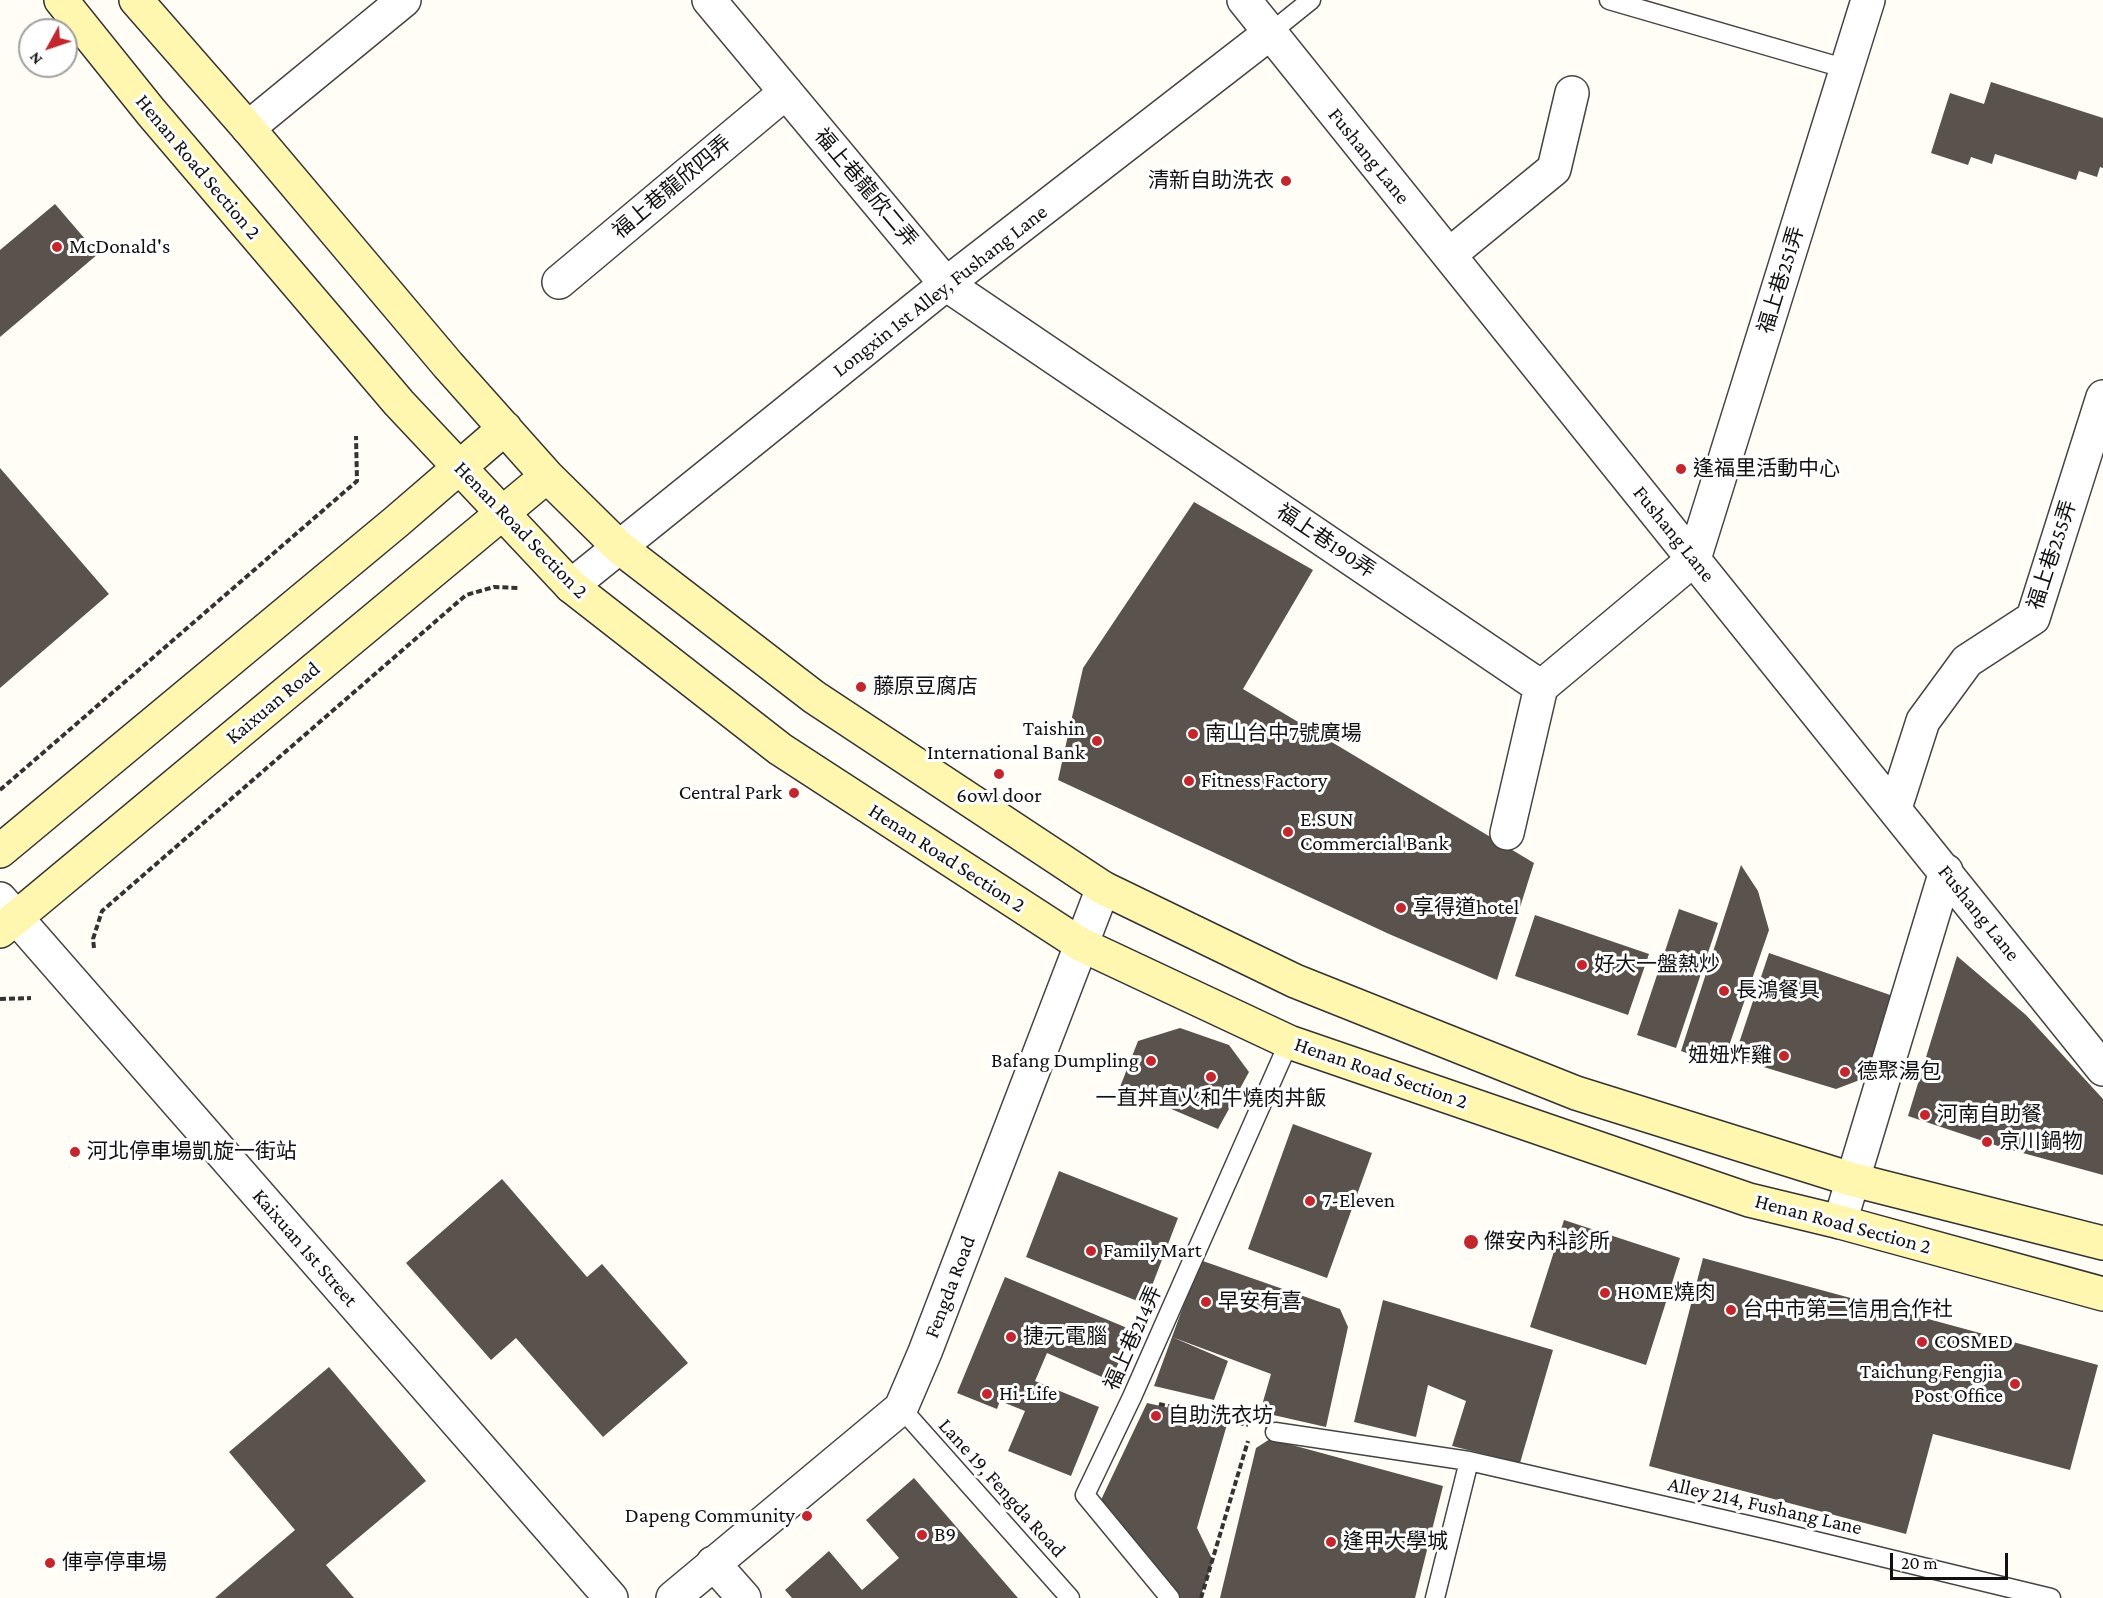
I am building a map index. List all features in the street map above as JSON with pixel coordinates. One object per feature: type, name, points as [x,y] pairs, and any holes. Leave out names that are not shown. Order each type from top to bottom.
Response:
[{"type":"street","name":"Henan Road Section 2","points":[[61,0],[152,112],[399,404],[571,586],[780,749],[1080,944],[1289,1042],[1749,1200],[1840,1222],[2103,1294]]},
{"type":"street","points":[[136,0],[248,128],[448,365],[547,476],[619,548],[814,697],[1103,888],[1295,981],[1576,1093],[1854,1180],[2103,1243]]},
{"type":"street","points":[[248,128],[404,0]]},
{"type":"street","name":"福上巷龍欣二弄","points":[[709,0],[946,284]]},
{"type":"street","name":"Fushang Lane","points":[[1244,0],[2103,1069]]},
{"type":"street","name":"福上巷251弄","points":[[1694,559],[1868,0]]},
{"type":"street","name":"Longxin 1st Alley, Fushang Lane","points":[[571,586],[946,284],[1270,33]]},
{"type":"street","name":"福上巷龍欣四弄","points":[[559,282],[786,92]]},
{"type":"street","points":[[1449,255],[1554,169],[1572,93]]},
{"type":"street","name":"福上巷190弄","points":[[946,284],[1541,687]]},
{"type":"street","name":"福上巷255弄","points":[[1895,808],[1923,721],[1966,661],[2033,618],[2103,397]]},
{"type":"street","points":[[0,851],[396,522],[505,428]]},
{"type":"street","name":"Kaixuan Road","points":[[6,916],[547,476]]},
{"type":"street","points":[[1507,833],[1541,687],[1694,559]]},
{"type":"street","points":[[1840,1222],[1946,871]]},
{"type":"street","name":"Fengda Road","points":[[673,1598],[902,1408],[1103,888]]},
{"type":"street","name":"Kaixuan 1st Street","points":[[6,916],[611,1598]]},
{"type":"street","points":[[713,1563],[744,1598]]},
{"type":"lane","name":"Longxin 1st Alley, Fushang Lane","points":[[1270,33],[1311,0]]},
{"type":"lane","points":[[1609,0],[1846,69]]},
{"type":"lane","name":"福上巷214弄","points":[[1170,1598],[1085,1495],[1132,1397],[1289,1042]]},
{"type":"lane","name":"Lane 19, Fengda Road","points":[[902,1408],[1070,1598]]},
{"type":"lane","name":"Alley 214, Fushang Lane","points":[[1275,1432],[1469,1461],[1763,1528],[2051,1598]]},
{"type":"lane","points":[[1435,1598],[1469,1461]]},
{"type":"path","points":[[0,790],[357,481],[356,436]]},
{"type":"path","points":[[94,948],[93,939],[102,911],[466,596],[494,587],[529,588]]},
{"type":"path","points":[[0,999],[31,999]]},
{"type":"path","points":[[1156,1403],[1275,1432]]},
{"type":"path","points":[[1202,1598],[1252,1426]]},
{"type":"building","points":[[1991,82],[2103,118],[2103,168],[2100,167],[2097,177],[2079,171],[2076,180],[1995,154],[1992,164],[1971,157],[1968,165],[1931,153],[1950,93],[1984,104]]},
{"type":"building","points":[[55,204],[98,254],[0,337],[0,250]]},
{"type":"building","points":[[0,468],[109,594],[0,688]]},
{"type":"building","name":"南山台中7號廣場","points":[[1194,502],[1313,570],[1243,689],[1534,863],[1497,980],[1389,934],[1058,780],[1083,668]]},
{"type":"building","name":"長鴻餐具","points":[[1741,865],[1758,891],[1769,930],[1722,1066],[1681,1051]]},
{"type":"building","points":[[1679,909],[1718,923],[1676,1048],[1637,1035]]},
{"type":"building","name":"好大一盤熱炒","points":[[1535,915],[1649,954],[1628,1015],[1515,976]]},
{"type":"building","points":[[1769,953],[1896,997],[1865,1078],[1836,1089],[1734,1058]]},
{"type":"building","points":[[1957,956],[2026,1015],[2103,1099],[2103,1175],[2001,1147],[1908,1116]]},
{"type":"building","points":[[1180,1028],[1229,1045],[1249,1072],[1218,1129],[1120,1087],[1138,1041]]},
{"type":"building","name":"7-Eleven","points":[[1293,1124],[1372,1153],[1327,1278],[1248,1249]]},
{"type":"building","points":[[1059,1171],[1178,1218],[1145,1304],[1026,1257]]},
{"type":"building","points":[[502,1179],[587,1277],[602,1264],[688,1363],[603,1437],[516,1338],[491,1360],[406,1263]]},
{"type":"building","name":"HOME燒肉","points":[[1564,1220],[1680,1258],[1646,1365],[1530,1327]]},
{"type":"building","points":[[1703,1258],[2098,1365],[2070,1470],[1933,1434],[1906,1534],[1649,1466]]},
{"type":"building","points":[[1200,1260],[1340,1309],[1348,1327],[1326,1427],[1260,1412],[1271,1374],[1172,1337]]},
{"type":"building","points":[[1005,1277],[1132,1330],[1111,1381],[1047,1353],[1035,1381],[1099,1407],[1071,1476],[1008,1451],[1025,1411],[1000,1401],[997,1409],[957,1393]]},
{"type":"building","points":[[1383,1300],[1553,1350],[1520,1463],[1452,1446],[1466,1401],[1428,1385],[1416,1437],[1354,1422]]},
{"type":"building","points":[[1172,1337],[1228,1361],[1214,1400],[1154,1386]]},
{"type":"building","points":[[329,1367],[426,1481],[326,1565],[354,1598],[215,1598],[295,1530],[229,1452]]},
{"type":"building","points":[[1147,1403],[1228,1421],[1197,1528],[1213,1561],[1200,1598],[1160,1598],[1100,1502]]},
{"type":"building","name":"逢甲大學城","points":[[1270,1439],[1443,1486],[1415,1598],[1220,1598],[1256,1448]]},
{"type":"building","name":"B9","points":[[914,1478],[1018,1598],[792,1598],[785,1590],[829,1551],[862,1590],[899,1558],[866,1520]]},
{"type":"place","name":"清新自助洗衣","points":[[1286,181]]},
{"type":"place","name":"McDonald's","points":[[57,247]]},
{"type":"place","name":"逢福里活動中心","points":[[1681,469]]},
{"type":"place","name":"藤原豆腐店","points":[[861,687]]},
{"type":"place","name":"南山台中7號廣場","points":[[1193,734]]},
{"type":"place","name":"Taishin International Bank","points":[[1097,741]]},
{"type":"place","name":"6owl door","points":[[999,774]]},
{"type":"place","name":"Fitness Factory","points":[[1189,781]]},
{"type":"place","name":"Central Park","points":[[794,793]]},
{"type":"place","name":"E.SUN Commercial Bank","points":[[1288,832]]},
{"type":"place","name":"享得道hotel","points":[[1401,908]]},
{"type":"place","name":"好大一盤熱炒","points":[[1582,965]]},
{"type":"place","name":"長鴻餐具","points":[[1724,991]]},
{"type":"place","name":"妞妞炸雞","points":[[1784,1056]]},
{"type":"place","name":"Bafang Dumpling","points":[[1151,1061]]},
{"type":"place","name":"德聚湯包","points":[[1845,1072]]},
{"type":"place","name":"一直丼直火和牛燒肉丼飯","points":[[1211,1077]]},
{"type":"place","name":"河南自助餐","points":[[1925,1115]]},
{"type":"place","name":"京川鍋物","points":[[1987,1142]]},
{"type":"place","name":"河北停車場凱旋一街站","points":[[75,1152]]},
{"type":"place","name":"7-Eleven","points":[[1310,1201]]},
{"type":"place","name":"傑安內科診所","points":[[1471,1242]]},
{"type":"place","name":"FamilyMart","points":[[1091,1251]]},
{"type":"place","name":"HOME燒肉","points":[[1605,1293]]},
{"type":"place","name":"早安有喜","points":[[1206,1302]]},
{"type":"place","name":"台中市第二信用合作社","points":[[1731,1310]]},
{"type":"place","name":"捷元電腦","points":[[1011,1337]]},
{"type":"place","name":"COSMED","points":[[1922,1342]]},
{"type":"place","name":"Taichung Fengjia Post Office","points":[[2015,1384]]},
{"type":"place","name":"Hi-Life","points":[[987,1394]]},
{"type":"place","name":"自助洗衣坊","points":[[1156,1416]]},
{"type":"place","name":"Dapeng Community","points":[[807,1516]]},
{"type":"place","name":"B9","points":[[922,1535]]},
{"type":"place","name":"逢甲大學城","points":[[1331,1542]]},
{"type":"place","name":"俥亭停車場","points":[[50,1563]]}]
